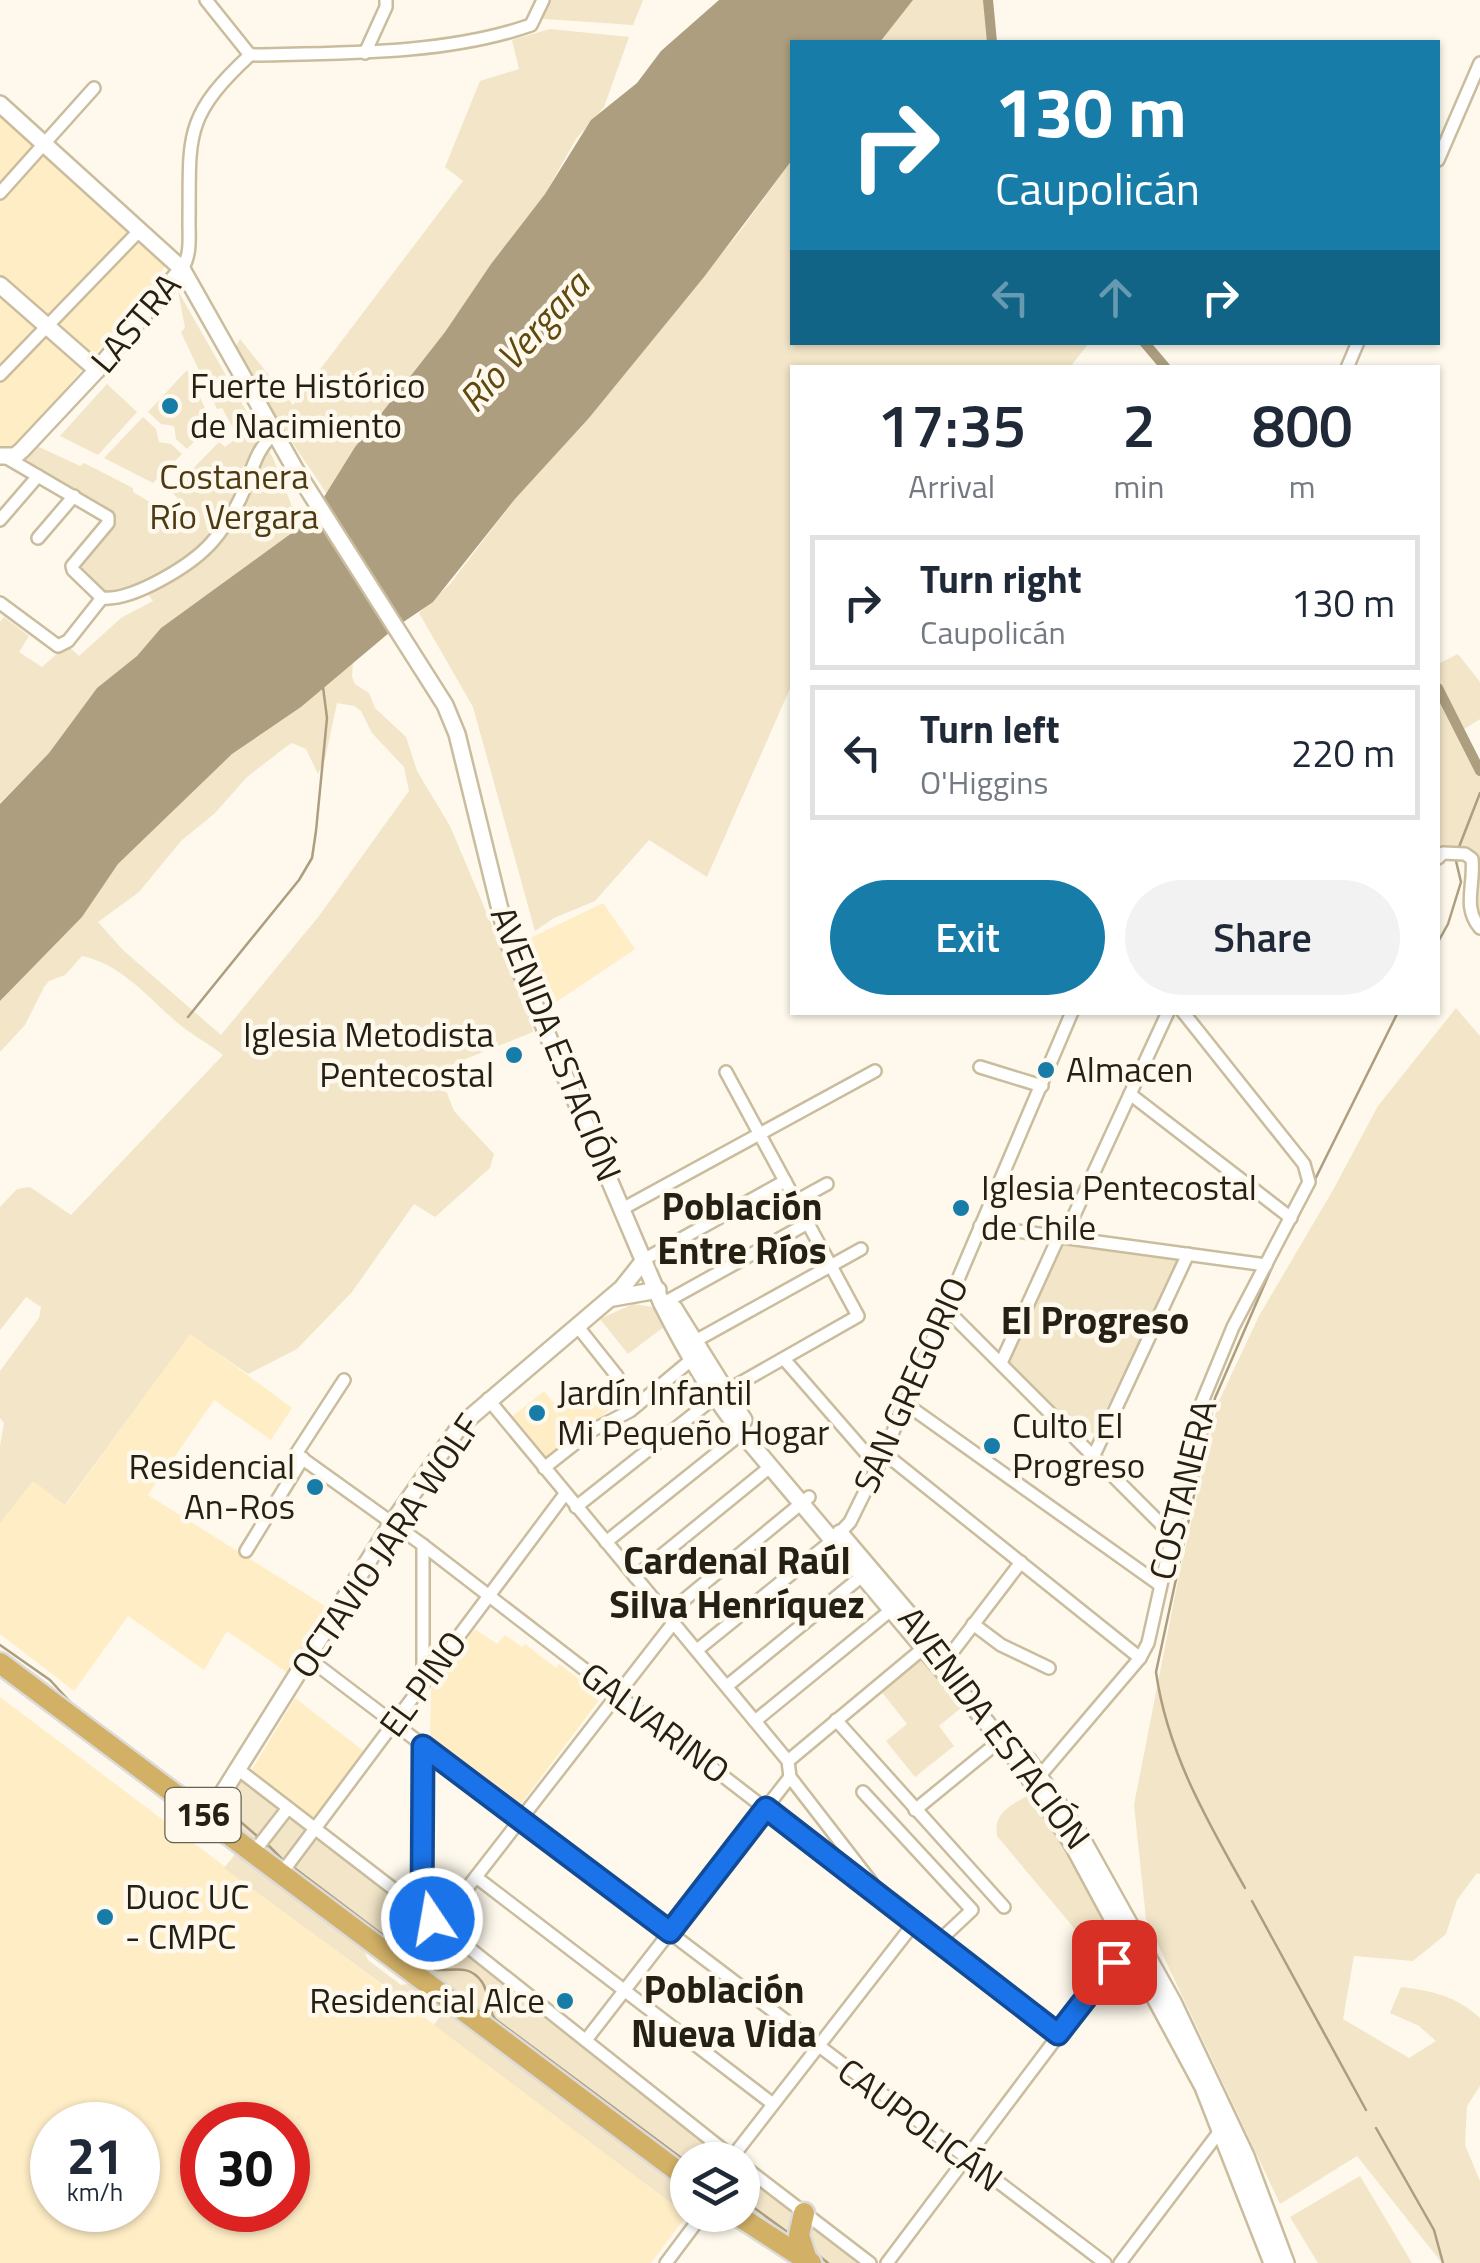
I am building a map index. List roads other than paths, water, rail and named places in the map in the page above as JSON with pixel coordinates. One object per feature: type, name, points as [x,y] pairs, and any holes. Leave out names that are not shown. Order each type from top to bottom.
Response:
[{"type":"highway","name":"156","points":[[0,1662],[670,2166]]},
{"type":"highway","points":[[804,2212],[799,2236],[804,2262]]},
{"type":"highway","points":[[760,2231],[804,2262]]},
{"type":"main road","name":"AVENIDA ESTACIÓN","points":[[0,104],[182,269],[295,469],[431,681],[457,734],[508,942],[663,1298],[690,1350],[742,1432],[805,1500]]},
{"type":"main road","name":"LASTRA","points":[[4,457],[22,450],[97,370],[182,269]]},
{"type":"main road","points":[[0,285],[97,370]]},
{"type":"main road","name":"OCTAVIO JARA WOLF","points":[[207,1818],[392,1523],[460,1426],[609,1299],[645,1258]]},
{"type":"main road","points":[[609,1299],[663,1298]]},
{"type":"main road","name":"AVENIDA ESTACIÓN","points":[[719,1394],[1036,1779],[1131,1941],[1225,2125],[1286,2263]]},
{"type":"main road","name":"AVENIDA ESTACIÓN","points":[[836,1537],[891,1610],[928,1644]]},
{"type":"main road","name":"AVENIDA ESTACIÓN","points":[[1253,2194],[1272,2263]]},
{"type":"street","points":[[206,0],[250,56],[365,53],[428,46],[531,25],[543,0]]},
{"type":"street","points":[[365,53],[386,0]]},
{"type":"street","name":"LASTRA","points":[[182,269],[189,251],[190,137],[214,92],[250,56]]},
{"type":"street","points":[[1440,155],[1480,63]]},
{"type":"street","points":[[0,194],[94,88]]},
{"type":"street","points":[[0,375],[140,230]]},
{"type":"street","points":[[4,457],[109,520],[72,566],[102,598],[113,599],[146,588],[211,544],[238,504],[262,448],[275,434]]},
{"type":"street","points":[[0,520],[38,476]]},
{"type":"street","points":[[38,538],[74,496]]},
{"type":"street","points":[[0,603],[58,646],[68,641],[102,598]]},
{"type":"street","points":[[1440,856],[1465,854],[1472,859],[1470,916],[1480,928]]},
{"type":"street","name":"SAN GREGORIO","points":[[836,1537],[850,1522],[878,1467],[1071,1015]]},
{"type":"street","points":[[1002,1363],[1167,1015]]},
{"type":"street","name":"COSTANERA","points":[[1036,1779],[1140,1658],[1148,1643],[1202,1402],[1216,1363],[1309,1177],[1304,1164],[1185,1015]]},
{"type":"street","points":[[980,1067],[1042,1086]]},
{"type":"street","points":[[624,1208],[874,1070]]},
{"type":"street","points":[[576,1507],[719,1394],[858,1316],[726,1072]]},
{"type":"street","points":[[1130,1094],[1291,1218]]},
{"type":"street","points":[[645,1258],[785,1181]]},
{"type":"street","points":[[796,1201],[828,1184]]},
{"type":"street","points":[[663,1298],[808,1223]]},
{"type":"street","points":[[980,1226],[1266,1265]]},
{"type":"street","points":[[544,1468],[591,1431],[630,1411],[690,1350],[861,1249]]},
{"type":"street","points":[[1094,1454],[1188,1254]]},
{"type":"street","points":[[946,1309],[1171,1534]]},
{"type":"street","points":[[578,1327],[616,1376]]},
{"type":"street","points":[[784,1359],[878,1467]]},
{"type":"street","points":[[246,1551],[344,1380]]},
{"type":"street","points":[[488,1399],[788,1761],[790,1777],[881,1895]]},
{"type":"street","points":[[906,1404],[1160,1585]]},
{"type":"street","points":[[606,1542],[742,1432]]},
{"type":"street","points":[[884,1453],[1140,1658]]},
{"type":"street","name":"GALVARINO","points":[[299,1456],[423,1545],[1058,2034]]},
{"type":"street","points":[[635,1577],[770,1466]]},
{"type":"street","name":"EL PINO","points":[[281,1874],[565,1494]]},
{"type":"street","points":[[405,1968],[618,1694],[670,1618],[805,1500]]},
{"type":"street","points":[[697,1650],[836,1537]]},
{"type":"street","points":[[423,1545],[423,1684]]},
{"type":"street","points":[[944,1664],[1021,1562]]},
{"type":"street","points":[[727,1686],[862,1576]]},
{"type":"street","points":[[755,1721],[891,1610]]},
{"type":"street","points":[[973,1624],[1001,1644],[1049,1668]]},
{"type":"street","points":[[788,1761],[928,1644]]},
{"type":"street","name":"CAUPOLICÁN","points":[[308,1658],[1105,2263]]},
{"type":"street","points":[[836,1720],[1004,1907]]},
{"type":"street","points":[[916,1810],[1004,1737]]},
{"type":"street","points":[[422,1912],[423,1746]]},
{"type":"street","points":[[238,1770],[713,2142]]},
{"type":"street","points":[[586,2040],[790,1777]]},
{"type":"street","points":[[863,1792],[972,1910],[940,1940]]},
{"type":"street","points":[[252,1853],[288,1808]]},
{"type":"street","points":[[476,1876],[773,2104]]},
{"type":"street","points":[[747,2142],[916,1922]]},
{"type":"street","points":[[887,2263],[1131,1941]]},
{"type":"street","points":[[1120,2263],[1225,2125]]},
{"type":"street","points":[[760,2179],[870,2263]]},
{"type":"street","points":[[666,2263],[689,2232]]},
{"type":"water","name":"Río Vergara","points":[[719,0],[913,0],[882,40],[790,40],[790,163],[704,277],[589,418],[515,499],[433,602],[396,627],[301,707],[232,754],[118,864],[82,917],[0,1001],[0,804],[49,753],[97,688],[137,656],[161,628],[300,527],[319,505],[355,447],[545,194],[591,120],[637,83],[661,51]]},
{"type":"waterway","points":[[988,0],[992,40]]},
{"type":"waterway","points":[[1147,345],[1163,365]]},
{"type":"waterway","points":[[188,1017],[299,880],[312,858],[327,718],[323,687]]},
{"type":"waterway","points":[[1440,692],[1480,771]]},
{"type":"waterway","points":[[1459,847],[1480,793]]},
{"type":"waterway","points":[[1440,938],[1461,882],[1456,861]]},
{"type":"waterway","points":[[1283,1244],[1397,1015]]},
{"type":"waterway","points":[[1245,1888],[1179,1757],[1156,1672],[1215,1398],[1279,1251]]},
{"type":"waterway","points":[[0,1645],[50,1680],[73,1705]]},
{"type":"waterway","points":[[227,1810],[257,1836]]},
{"type":"waterway","points":[[267,1844],[284,1861]]},
{"type":"waterway","points":[[293,1867],[408,1954]]},
{"type":"waterway","points":[[1252,1901],[1366,2110]]},
{"type":"waterway","points":[[418,1961],[434,1969],[473,1973],[485,1987],[495,2019],[670,2150]]},
{"type":"waterway","points":[[1376,2128],[1434,2230],[1443,2263]]},
{"type":"waterway","points":[[760,2212],[790,2234]]},
{"type":"waterway","points":[[813,2251],[828,2263]]},
{"type":"place","name":"Fuerte Histórico de Nacimiento","points":[[170,406]]},
{"type":"place","name":"Iglesia Metodista Pentecostal","points":[[514,1055]]},
{"type":"place","name":"Almacen","points":[[1046,1070]]},
{"type":"place","name":"Iglesia Pentecostal de Chile","points":[[961,1208]]},
{"type":"place","name":"Jardín Infantil Mi Pequeño Hogar","points":[[537,1413]]},
{"type":"place","name":"Culto El Progreso","points":[[992,1446]]},
{"type":"place","name":"Residencial An-Ros","points":[[315,1487]]},
{"type":"place","name":"Duoc UC - CMPC","points":[[105,1917]]},
{"type":"place","name":"Residencial Alce","points":[[565,2001]]},
{"type":"district","name":"Población Entre Ríos","points":[[742,1229]]},
{"type":"district","name":"El Progreso","points":[[1095,1321]]},
{"type":"district","name":"Cardenal Raúl Silva Henríquez","points":[[737,1583]]},
{"type":"district","name":"Población Nueva Vida","points":[[724,2012]]},
{"type":"park label","name":"Costanera Río Vergara","points":[[234,497]]}]
